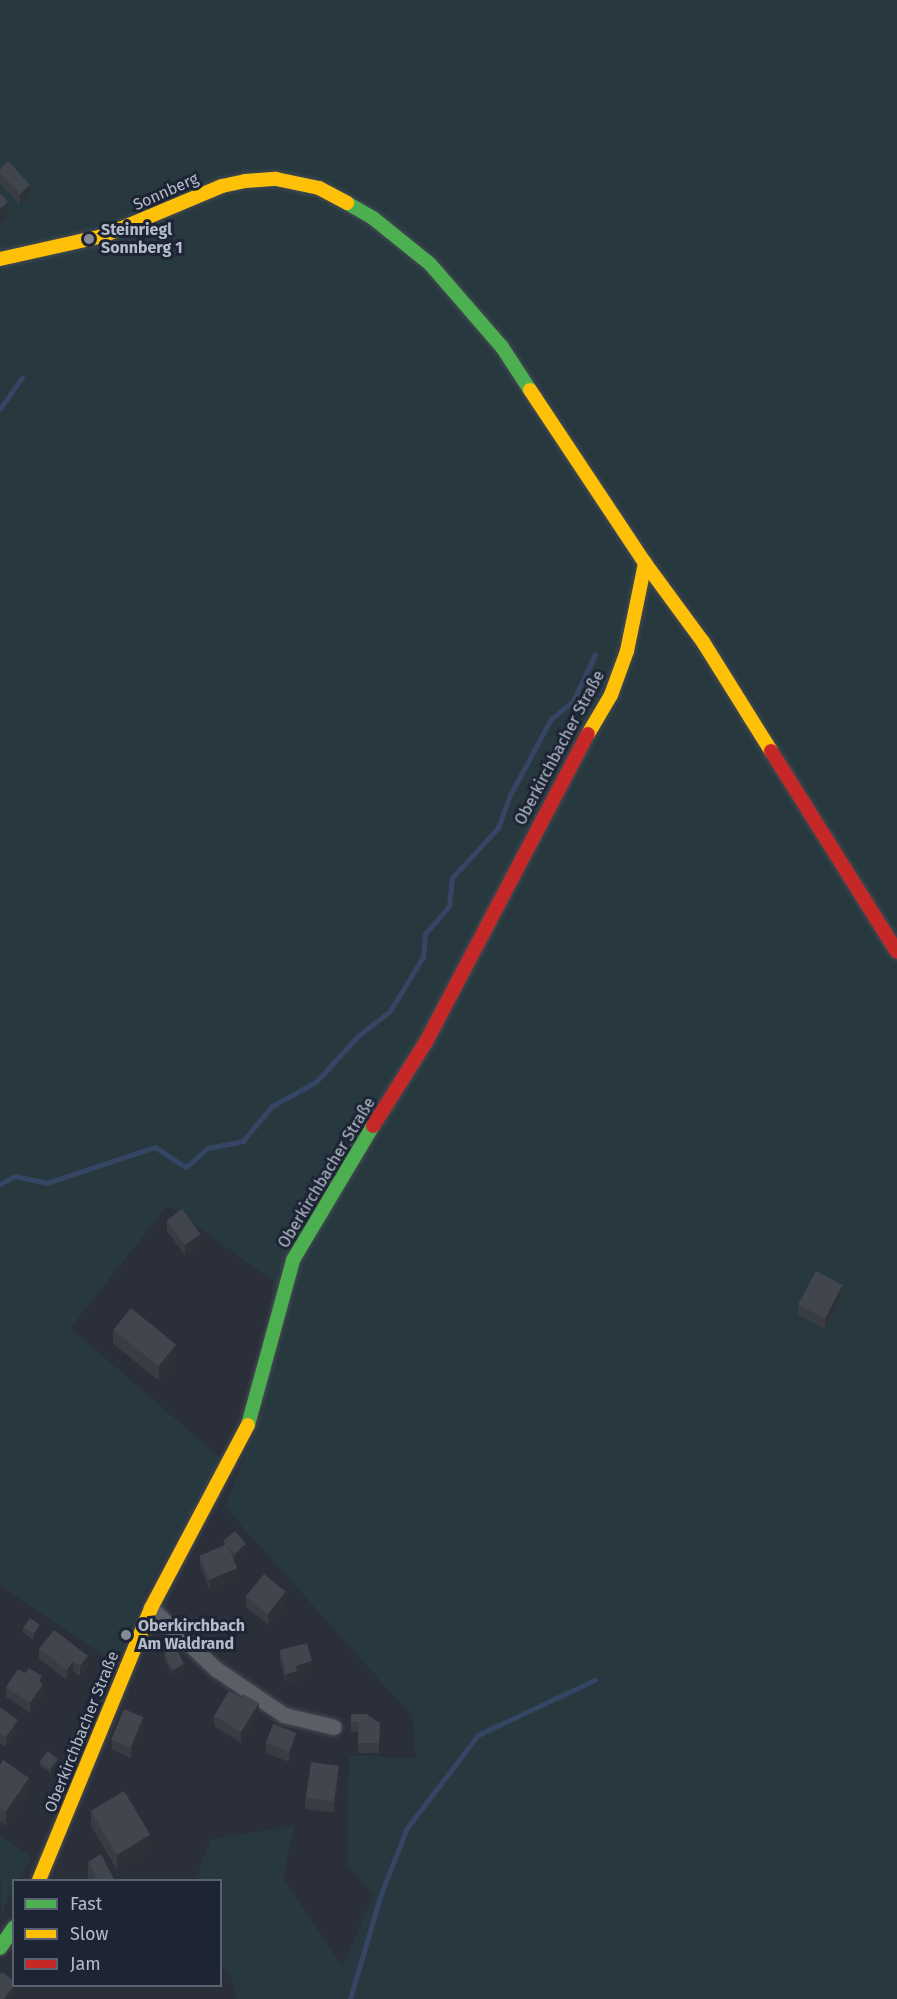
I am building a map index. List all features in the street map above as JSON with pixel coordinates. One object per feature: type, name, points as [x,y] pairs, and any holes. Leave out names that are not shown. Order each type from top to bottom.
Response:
[{"type":"street","name":"Sonnberg","points":[[0,259],[103,236],[222,186],[276,179],[319,188],[353,205],[430,264],[502,346],[645,563],[703,642],[897,952]]},
{"type":"street","name":"Oberkirchbacher Straße","points":[[40,1879],[152,1608],[240,1446],[255,1409],[293,1260],[310,1226],[426,1042],[563,775],[611,695],[627,651],[645,563]]},
{"type":"street","points":[[152,1608],[216,1669],[284,1715],[334,1727]]},
{"type":"street","points":[[0,1948],[12,1930]]},
{"type":"shaded area","points":[[0,0],[897,0],[897,1999],[237,1999],[230,1973],[222,1968],[222,1879],[195,1879],[211,1839],[294,1826],[283,1878],[342,1967],[374,1894],[347,1866],[349,1755],[416,1759],[412,1716],[225,1507],[263,1408],[273,1281],[168,1205],[70,1328],[223,1460],[145,1592],[116,1664],[0,1585]]},
{"type":"shaded area","points":[[0,1835],[31,1857],[20,1879],[12,1879],[12,1893],[1,1915]]},
{"type":"building","points":[[8,161],[30,185],[20,194],[0,173],[0,169]]},
{"type":"building","points":[[0,193],[8,202],[0,209]]},
{"type":"building","points":[[182,1209],[200,1234],[185,1245],[167,1220]]},
{"type":"building","points":[[816,1271],[842,1285],[825,1319],[798,1305]]},
{"type":"building","points":[[131,1308],[176,1345],[158,1366],[113,1330]]},
{"type":"building","points":[[235,1531],[246,1544],[234,1554],[224,1541]]},
{"type":"building","points":[[227,1544],[237,1568],[210,1580],[199,1556]]},
{"type":"building","points":[[264,1574],[286,1592],[268,1614],[246,1597]]},
{"type":"building","points":[[30,1618],[40,1625],[34,1634],[24,1627]]},
{"type":"building","points":[[54,1630],[88,1656],[80,1666],[73,1661],[67,1670],[39,1649]]},
{"type":"building","points":[[307,1643],[312,1661],[296,1666],[297,1671],[286,1674],[280,1650]]},
{"type":"building","points":[[176,1647],[184,1664],[172,1670],[164,1652]]},
{"type":"building","points":[[29,1668],[42,1676],[39,1681],[43,1684],[30,1703],[6,1687],[18,1669],[25,1673]]},
{"type":"building","points":[[229,1691],[241,1698],[243,1694],[259,1703],[241,1732],[214,1716]]},
{"type":"building","points":[[0,1707],[18,1720],[6,1737],[0,1733]]},
{"type":"building","points":[[124,1709],[143,1717],[130,1748],[111,1739]]},
{"type":"building","points":[[351,1714],[366,1714],[380,1723],[379,1743],[358,1743],[359,1722],[351,1722]]},
{"type":"building","points":[[273,1724],[296,1733],[289,1752],[266,1743]]},
{"type":"building","points":[[48,1751],[58,1759],[50,1769],[40,1761]]},
{"type":"building","points":[[3,1760],[29,1778],[6,1811],[0,1807],[0,1765]]},
{"type":"building","points":[[311,1762],[339,1766],[334,1802],[306,1798]]},
{"type":"building","points":[[124,1791],[150,1835],[117,1855],[91,1811]]},
{"type":"building","points":[[101,1854],[114,1879],[93,1879],[96,1877],[88,1862]]},
{"type":"building","points":[[2,1972],[12,1980],[13,1987],[4,1999],[0,1999]]},
{"type":"waterway","points":[[0,409],[22,378]]},
{"type":"waterway","points":[[0,1184],[15,1176],[47,1183],[155,1147],[186,1167],[208,1148],[243,1141],[272,1106],[316,1082],[358,1036],[390,1011],[423,957],[425,934],[449,906],[452,878],[498,828],[509,797],[551,719],[573,701],[595,655]]},
{"type":"waterway","points":[[350,1999],[381,1894],[407,1828],[478,1735],[595,1680]]},
{"type":"traffic: fast","points":[[347,203],[373,218],[430,264],[502,347],[530,390]]},
{"type":"traffic: fast","points":[[248,1425],[293,1260],[373,1126]]},
{"type":"traffic: fast","points":[[0,1948],[12,1930]]},
{"type":"traffic: slow","points":[[0,259],[103,236],[222,186],[245,181],[276,179],[319,188],[347,203]]},
{"type":"traffic: slow","points":[[530,390],[645,563],[703,642],[771,751]]},
{"type":"traffic: slow","points":[[588,734],[611,695],[627,651],[645,563]]},
{"type":"traffic: slow","points":[[39,1879],[151,1608],[248,1425]]},
{"type":"traffic: jam","points":[[373,1126],[426,1042],[588,734]]},
{"type":"traffic: jam","points":[[771,751],[897,952]]},
{"type":"place","name":"Steinriegl Sonnberg 1","points":[[89,239]]},
{"type":"place","name":"Oberkirchbach Am Waldrand","points":[[126,1635]]}]
